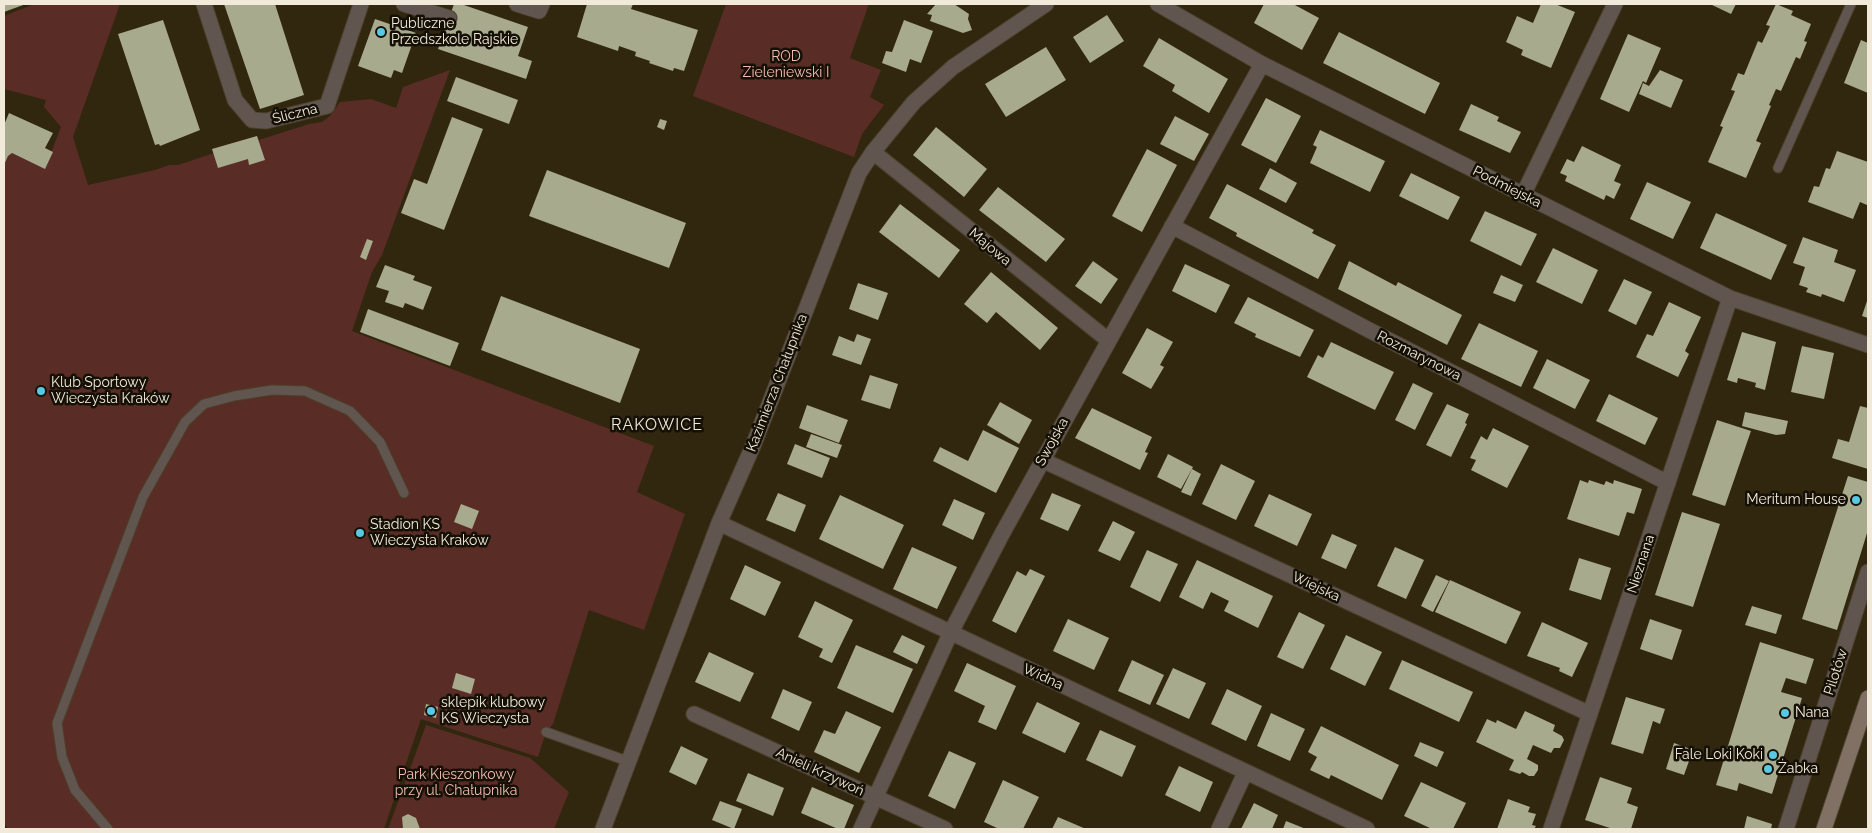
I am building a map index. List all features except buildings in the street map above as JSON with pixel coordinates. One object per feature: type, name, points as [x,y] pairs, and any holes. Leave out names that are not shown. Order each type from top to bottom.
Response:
[{"type":"street","name":"Śliczna","points":[[204,4],[235,100],[252,120],[266,121],[327,106],[361,4]]},
{"type":"street","points":[[404,4],[449,18]]},
{"type":"street","points":[[517,4],[540,11],[542,4]]},
{"type":"street","name":"Kazimierza Chałupnika","points":[[603,829],[719,523],[757,437],[859,174],[873,152],[914,102],[953,67],[1046,4]]},
{"type":"street","name":"Podmiejska","points":[[1158,4],[1262,64],[1730,298],[1868,345]]},
{"type":"street","points":[[1523,195],[1615,4]]},
{"type":"street","name":"Swojska","points":[[861,829],[950,634],[1042,460],[1262,64]]},
{"type":"street","name":"Majowa","points":[[873,152],[1108,340]]},
{"type":"street","name":"Rozmarynowa","points":[[1172,226],[1367,329],[1668,483]]},
{"type":"street","name":"Nieznana","points":[[1551,829],[1730,298]]},
{"type":"street","name":"Wiejska","points":[[1042,460],[1590,714]]},
{"type":"street","name":"Widna","points":[[719,523],[950,634],[1367,829]]},
{"type":"street","name":"Pilotów","points":[[1786,829],[1868,572]]},
{"type":"street","points":[[1824,829],[1868,698]]},
{"type":"street","name":"Anieli Krzywoń","points":[[694,714],[945,829]]},
{"type":"street","points":[[1218,829],[1245,773]]},
{"type":"lane","points":[[1778,168],[1851,4]]},
{"type":"lane","points":[[108,829],[75,790],[62,757],[57,724],[143,497],[185,422],[204,404],[234,396],[272,390],[304,391],[350,411],[380,442],[404,493]]},
{"type":"lane","points":[[546,732],[628,761]]},
{"type":"green space","name":"Stadion KS Wieczysta Kraków","points":[[34,4],[120,4],[73,137],[88,185],[169,165],[178,165],[214,153],[212,149],[257,136],[259,140],[309,124],[322,122],[330,116],[340,102],[371,99],[396,108],[403,87],[450,70],[382,255],[372,272],[352,331],[654,446],[637,492],[685,514],[644,630],[589,610],[553,724],[546,732],[538,757],[421,719],[384,829],[8,829],[4,823],[4,165],[8,156],[12,153],[45,168],[61,127],[44,107],[46,100],[4,89],[4,16]]},
{"type":"green space","name":"ROD Zieleniewski I","points":[[726,4],[869,4],[850,58],[881,70],[870,97],[884,105],[862,134],[854,157],[693,96]]},
{"type":"green space","name":"Park Kieszonkowy przy ul. Chałupnika","points":[[426,725],[530,758],[569,792],[554,829],[388,829]]},
{"type":"place","name":"Publiczne Przedszkole Rajskie","points":[[381,32]]},
{"type":"place","name":"Klub Sportowy Wieczysta Kraków","points":[[41,391]]},
{"type":"place","name":"Meritum House","points":[[1856,500]]},
{"type":"place","name":"Stadion KS Wieczysta Kraków","points":[[360,533]]},
{"type":"place","name":"sklepik klubowy KS Wieczysta","points":[[431,711]]},
{"type":"place","name":"Nana","points":[[1785,713]]},
{"type":"place","name":"Fale Loki Koki","points":[[1773,755]]},
{"type":"place","name":"Żabka","points":[[1768,769]]},
{"type":"district","name":"RAKOWICE","points":[[657,425]]}]
